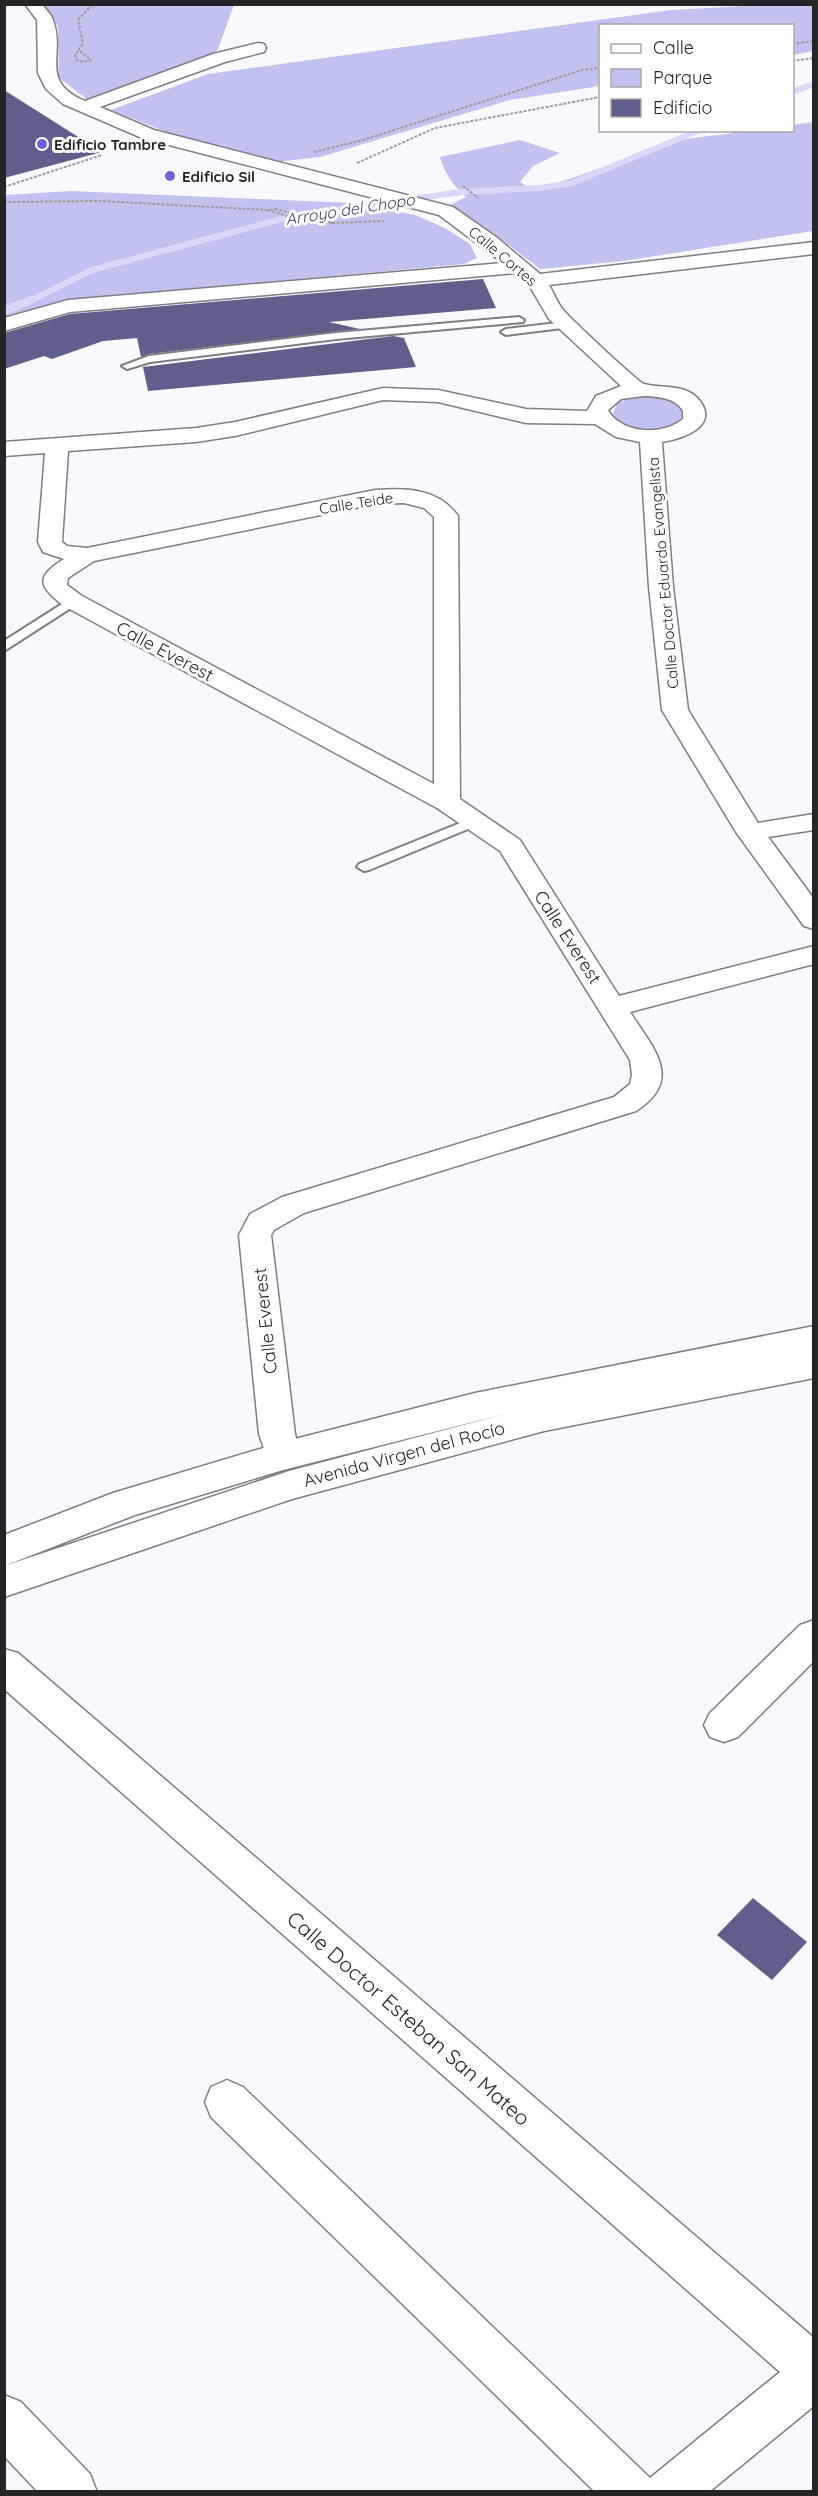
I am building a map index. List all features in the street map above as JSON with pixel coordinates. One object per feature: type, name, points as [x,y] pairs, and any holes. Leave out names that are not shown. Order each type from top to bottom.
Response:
[{"type":"street","name":"Calle Cortes","points":[[33,4],[45,19],[47,73],[52,85],[69,100],[148,134],[425,204],[454,216],[528,274],[556,315],[637,390]]},
{"type":"street","points":[[258,48],[227,63],[89,109],[219,58],[258,48]]},
{"type":"street","points":[[4,325],[68,306],[528,274],[813,248]]},
{"type":"street","points":[[4,448],[216,432],[383,394],[438,396],[526,416],[599,418],[614,429],[625,433],[651,436],[678,432],[694,421],[696,414],[693,407],[677,396],[665,392],[637,390],[621,392],[600,403],[597,410],[599,418]]},
{"type":"street","name":"Calle Doctor Eduardo Evangelista","points":[[651,436],[661,587],[675,710],[750,832],[813,920]]},
{"type":"street","points":[[57,444],[51,547],[56,550],[87,555]]},
{"type":"street","name":"Calle Teide","points":[[87,555],[375,497],[412,497],[428,500],[441,509],[446,516],[447,802]]},
{"type":"street","name":"Calle Everest","points":[[87,555],[56,575],[55,587],[73,601],[447,802],[510,846],[614,1007],[645,1060],[648,1071],[646,1082],[639,1096],[625,1104],[293,1205],[262,1222],[255,1235],[277,1434],[283,1456]]},
{"type":"street","points":[[750,832],[813,822]]},
{"type":"street","points":[[614,1007],[813,955]]},
{"type":"street","name":"Avenida Virgen del Rocío","points":[[4,1551],[126,1503],[283,1456],[475,1406],[813,1339]]},
{"type":"street","name":"Avenida Virgen del Rocío","points":[[4,1582],[289,1485],[533,1420],[813,1365]]},
{"type":"street","points":[[724,1725],[813,1636]]},
{"type":"street","name":"Calle Doctor Esteban San Mateo","points":[[4,1665],[813,2373]]},
{"type":"street","points":[[227,2102],[631,2492]]},
{"type":"street","points":[[669,2492],[813,2373]]},
{"type":"street","points":[[4,2419],[72,2492]]},
{"type":"lane","points":[[127,366],[149,359],[312,339],[519,320]]},
{"type":"lane","points":[[477,324],[496,331],[509,332],[566,325]]},
{"type":"lane","points":[[4,647],[73,601]]},
{"type":"lane","points":[[364,867],[475,821]]},
{"type":"path","points":[[80,51],[91,60],[84,62],[77,60],[75,55],[80,51],[84,37],[78,20],[93,4]]},
{"type":"path","points":[[794,44],[813,41]]},
{"type":"path","points":[[794,61],[813,58]]},
{"type":"path","points":[[309,153],[363,140],[574,73],[599,68]]},
{"type":"path","points":[[322,178],[435,128],[599,97]]},
{"type":"path","points":[[4,187],[102,155]]},
{"type":"path","points":[[463,186],[478,198]]},
{"type":"path","points":[[4,202],[99,201],[268,210],[289,212],[332,223]]},
{"type":"path","points":[[268,210],[300,220],[332,223],[387,220]]},
{"type":"green space","points":[[44,5],[234,5],[218,49],[213,55],[88,100],[59,78],[58,27]]},
{"type":"green space","points":[[813,5],[813,51],[794,55],[794,24],[599,24],[599,86],[510,100],[320,157],[276,162],[184,139],[111,110],[208,74],[671,10]]},
{"type":"green space","points":[[813,122],[813,231],[624,261],[540,269],[493,233],[448,206],[466,197],[450,179],[440,157],[520,140],[560,153],[533,166],[520,182],[534,191],[685,139],[741,132],[794,132],[794,125]]},
{"type":"green space","points":[[71,191],[351,203],[415,215],[445,228],[470,244],[477,258],[464,264],[59,301],[5,316],[5,195]]},
{"type":"green space","points":[[634,397],[663,398],[677,405],[683,414],[678,422],[660,430],[638,429],[619,420],[613,414],[617,403]]},
{"type":"building","name":"Edificio Tambre","points":[[4,90],[102,152],[4,178]]},
{"type":"building","points":[[483,279],[496,308],[329,322],[360,329],[149,354],[141,357],[137,338],[103,341],[52,359],[44,356],[4,369],[4,333],[70,314]]},
{"type":"building","points":[[393,336],[404,338],[416,367],[148,391],[143,367]]},
{"type":"building","points":[[753,1898],[807,1942],[772,1980],[717,1935]]},
{"type":"waterway","name":"Arroyo del Chopo","points":[[794,91],[814,84]]},
{"type":"waterway","name":"Arroyo del Chopo","points":[[28,302],[92,270],[293,216],[461,192],[539,188],[572,183],[695,132]]},
{"type":"waterway","name":"Arroyo del Chopo","points":[[4,311],[31,300]]},
{"type":"place","name":"Edificio Tambre","points":[[42,144]]},
{"type":"place","name":"Edificio Sil","points":[[170,176]]}]
